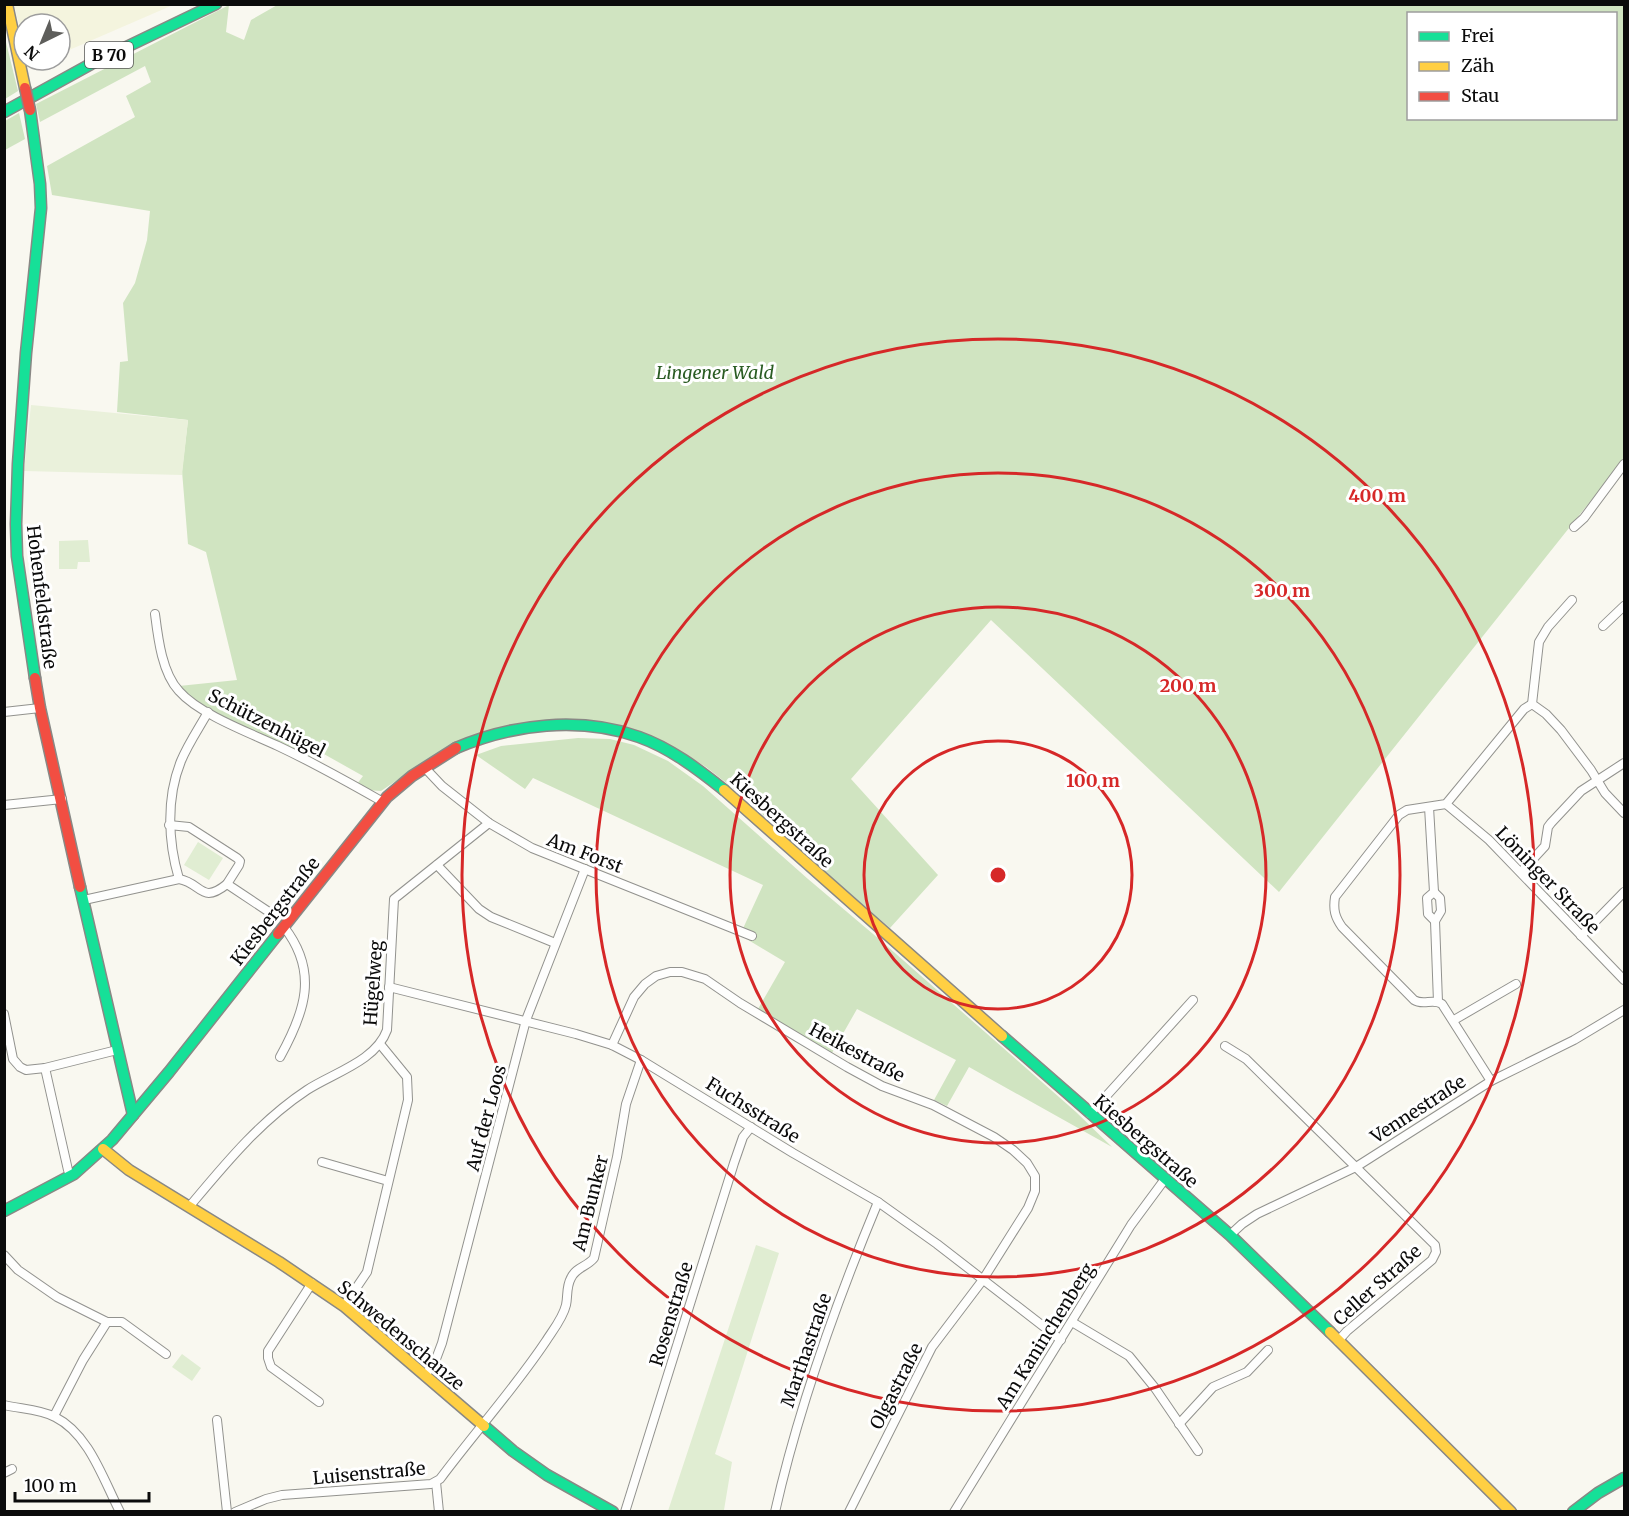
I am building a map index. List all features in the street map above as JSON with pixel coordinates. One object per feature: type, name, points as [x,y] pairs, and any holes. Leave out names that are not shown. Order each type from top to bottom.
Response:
[{"type":"street","name":"Hohenfeldstraße","points":[[7,4],[30,110],[41,208],[26,353],[16,524],[17,556],[40,708],[133,1115]]},
{"type":"street","name":"B 70","points":[[4,112],[91,64],[216,4]]},
{"type":"street","points":[[1574,527],[1584,518],[1624,464]]},
{"type":"street","points":[[1532,704],[1539,642],[1553,620],[1572,600]]},
{"type":"street","points":[[1603,626],[1624,606]]},
{"type":"street","name":"Schützenhügel","points":[[155,614],[158,643],[172,682],[186,698],[208,712],[324,768],[383,802]]},
{"type":"street","points":[[1532,704],[1546,714],[1561,730],[1591,770],[1596,781],[1624,813]]},
{"type":"street","points":[[1438,1002],[1419,1003],[1414,1000],[1342,927],[1336,920],[1335,897],[1399,815],[1407,810],[1446,804],[1524,709],[1532,704]]},
{"type":"street","points":[[4,712],[40,708]]},
{"type":"street","points":[[179,879],[170,825],[177,772],[188,746],[208,712]]},
{"type":"street","name":"Kiesbergstraße","points":[[4,1211],[66,1179],[104,1149],[383,802],[404,782],[462,745],[498,734],[533,727],[568,724],[603,729],[638,737],[670,753],[703,772],[735,799],[1279,1281],[1511,1512]]},
{"type":"street","points":[[1521,872],[1545,846],[1548,827],[1581,791],[1624,764]]},
{"type":"street","name":"Am Forst","points":[[425,768],[442,786],[489,823],[532,848],[752,936]]},
{"type":"street","points":[[4,805],[62,800]]},
{"type":"street","name":"Löninger Straße","points":[[1446,804],[1489,840],[1624,980]]},
{"type":"street","points":[[1429,807],[1434,892],[1440,898],[1441,911],[1435,921],[1438,1002],[1454,1020],[1491,1081]]},
{"type":"street","name":"Hügelweg","points":[[189,1207],[229,1158],[283,1108],[307,1090],[361,1059],[380,1044],[387,1030],[394,899],[489,823]]},
{"type":"street","points":[[84,900],[179,879],[186,880],[209,893],[215,893],[227,884],[240,865],[240,861],[189,827],[170,825]]},
{"type":"street","points":[[437,865],[479,909],[491,917],[555,944]]},
{"type":"street","name":"Auf der Loos","points":[[425,1377],[442,1343],[526,1020],[585,869]]},
{"type":"street","points":[[227,884],[269,912]]},
{"type":"street","points":[[1434,892],[1427,898],[1428,914],[1435,921]]},
{"type":"street","points":[[1581,936],[1624,892]]},
{"type":"street","points":[[280,1058],[304,1004],[305,984],[300,951],[284,927]]},
{"type":"street","name":"Heikestraße","points":[[612,1045],[634,998],[645,984],[656,976],[670,972],[682,972],[705,980],[882,1086],[933,1105],[994,1137],[1028,1163],[1035,1176],[1035,1191],[1028,1208],[982,1281]]},
{"type":"street","points":[[1454,1020],[1516,984]]},
{"type":"street","name":"Fuchsstraße","points":[[389,987],[526,1020],[612,1045],[641,1060],[878,1202],[937,1244],[1061,1340]]},
{"type":"street","points":[[1090,1114],[1193,1000]]},
{"type":"street","name":"Vennestraße","points":[[1230,1236],[1257,1214],[1356,1167],[1491,1081],[1574,1040],[1624,1010]]},
{"type":"street","points":[[4,1014],[15,1062],[26,1070],[45,1068],[117,1050]]},
{"type":"street","points":[[345,1306],[367,1272],[408,1100],[409,1086],[406,1077],[380,1044]]},
{"type":"street","points":[[1225,1046],[1246,1059],[1356,1167]]},
{"type":"street","name":"Am Bunker","points":[[482,1426],[558,1323],[566,1306],[570,1280],[575,1271],[590,1264],[594,1257],[627,1104],[641,1060]]},
{"type":"street","points":[[45,1068],[68,1170]]},
{"type":"street","name":"Rosenstraße","points":[[625,1512],[734,1163],[743,1137],[751,1127]]},
{"type":"street","name":"Schwedenschanze","points":[[104,1149],[129,1170],[312,1283],[345,1306],[482,1426],[529,1463],[613,1512]]},
{"type":"street","points":[[322,1162],[388,1181]]},
{"type":"street","name":"Celler Straße","points":[[1338,1341],[1432,1260],[1436,1252],[1435,1245],[1356,1167]]},
{"type":"street","name":"Am Kaninchenberg","points":[[954,1512],[1131,1225],[1165,1179]]},
{"type":"street","name":"Marthastraße","points":[[775,1512],[787,1455],[799,1415],[841,1292],[878,1202]]},
{"type":"street","points":[[4,1255],[18,1270],[57,1297],[107,1322],[122,1322],[166,1354]]},
{"type":"street","name":"Olgastraße","points":[[849,1512],[932,1347],[982,1281]]},
{"type":"street","points":[[312,1283],[268,1351],[268,1358],[271,1367],[319,1402]]},
{"type":"street","points":[[54,1416],[83,1360],[107,1322]]},
{"type":"street","points":[[1072,1322],[1129,1356],[1155,1388],[1198,1451]]},
{"type":"street","points":[[1179,1424],[1213,1387],[1247,1372],[1268,1350]]},
{"type":"street","points":[[4,1405],[54,1416],[70,1427],[80,1438],[120,1512]]},
{"type":"street","points":[[217,1420],[227,1512]]},
{"type":"street","name":"Luisenstraße","points":[[235,1512],[282,1495],[436,1482],[482,1426]]},
{"type":"street","points":[[1573,1512],[1598,1493],[1624,1478]]},
{"type":"street","points":[[436,1482],[439,1512]]},
{"type":"green space","points":[[14,4],[173,5],[72,49],[72,12],[16,12]]},
{"type":"green space","name":"Lingener Wald","points":[[279,4],[1624,5],[1624,459],[1279,892],[991,620],[851,779],[938,875],[890,928],[798,848],[743,796],[706,767],[672,746],[639,732],[602,724],[495,732],[421,764],[381,791],[367,790],[357,784],[363,776],[315,749],[311,757],[222,718],[187,698],[179,686],[237,680],[206,552],[188,544],[182,471],[188,420],[117,412],[120,362],[128,361],[123,303],[135,283],[147,240],[150,211],[52,195],[47,166],[135,117],[126,96],[151,82],[145,66],[40,122],[36,104],[229,5],[226,32],[244,40],[251,20]]},
{"type":"green space","points":[[5,38],[18,91],[4,99]]},
{"type":"green space","points":[[19,113],[25,139],[5,150],[5,121]]},
{"type":"green space","points":[[31,405],[188,420],[182,475],[24,471]]},
{"type":"green space","points":[[88,540],[90,562],[78,562],[77,569],[59,569],[59,541]]},
{"type":"green space","points":[[578,738],[610,739],[634,745],[668,761],[703,786],[1076,1112],[1112,1147],[969,1067],[947,1106],[934,1100],[956,1060],[857,1009],[832,1053],[758,1009],[785,962],[740,935],[763,885],[533,778],[525,789],[476,755],[501,746]]},
{"type":"green space","points":[[198,842],[223,858],[209,880],[184,865]]},
{"type":"green space","points":[[756,1245],[779,1253],[715,1454],[732,1462],[724,1510],[728,1511],[668,1511]]},
{"type":"green space","points":[[182,1354],[201,1368],[192,1381],[172,1367]]},
{"type":"traffic: fast","points":[[4,112],[91,64],[216,4]]},
{"type":"traffic: fast","points":[[30,110],[41,208],[26,353],[16,524],[17,556],[35,678]]},
{"type":"traffic: fast","points":[[456,748],[523,728],[593,726],[616,730],[662,747],[694,767],[724,790]]},
{"type":"traffic: fast","points":[[80,887],[133,1115]]},
{"type":"traffic: fast","points":[[4,1211],[74,1174],[112,1140],[278,934]]},
{"type":"traffic: fast","points":[[1002,1036],[1230,1235],[1330,1332]]},
{"type":"traffic: fast","points":[[484,1426],[513,1451],[547,1475],[613,1512]]},
{"type":"traffic: fast","points":[[1573,1512],[1598,1493],[1624,1478]]},
{"type":"traffic: slow","points":[[7,4],[25,88]]},
{"type":"traffic: slow","points":[[724,790],[1002,1036]]},
{"type":"traffic: slow","points":[[103,1149],[129,1170],[279,1262],[344,1306],[484,1426]]},
{"type":"traffic: slow","points":[[1330,1332],[1511,1512]]},
{"type":"traffic: jam","points":[[25,88],[30,110]]},
{"type":"traffic: jam","points":[[35,678],[80,887]]},
{"type":"traffic: jam","points":[[278,934],[387,797],[412,776],[456,748]]}]
